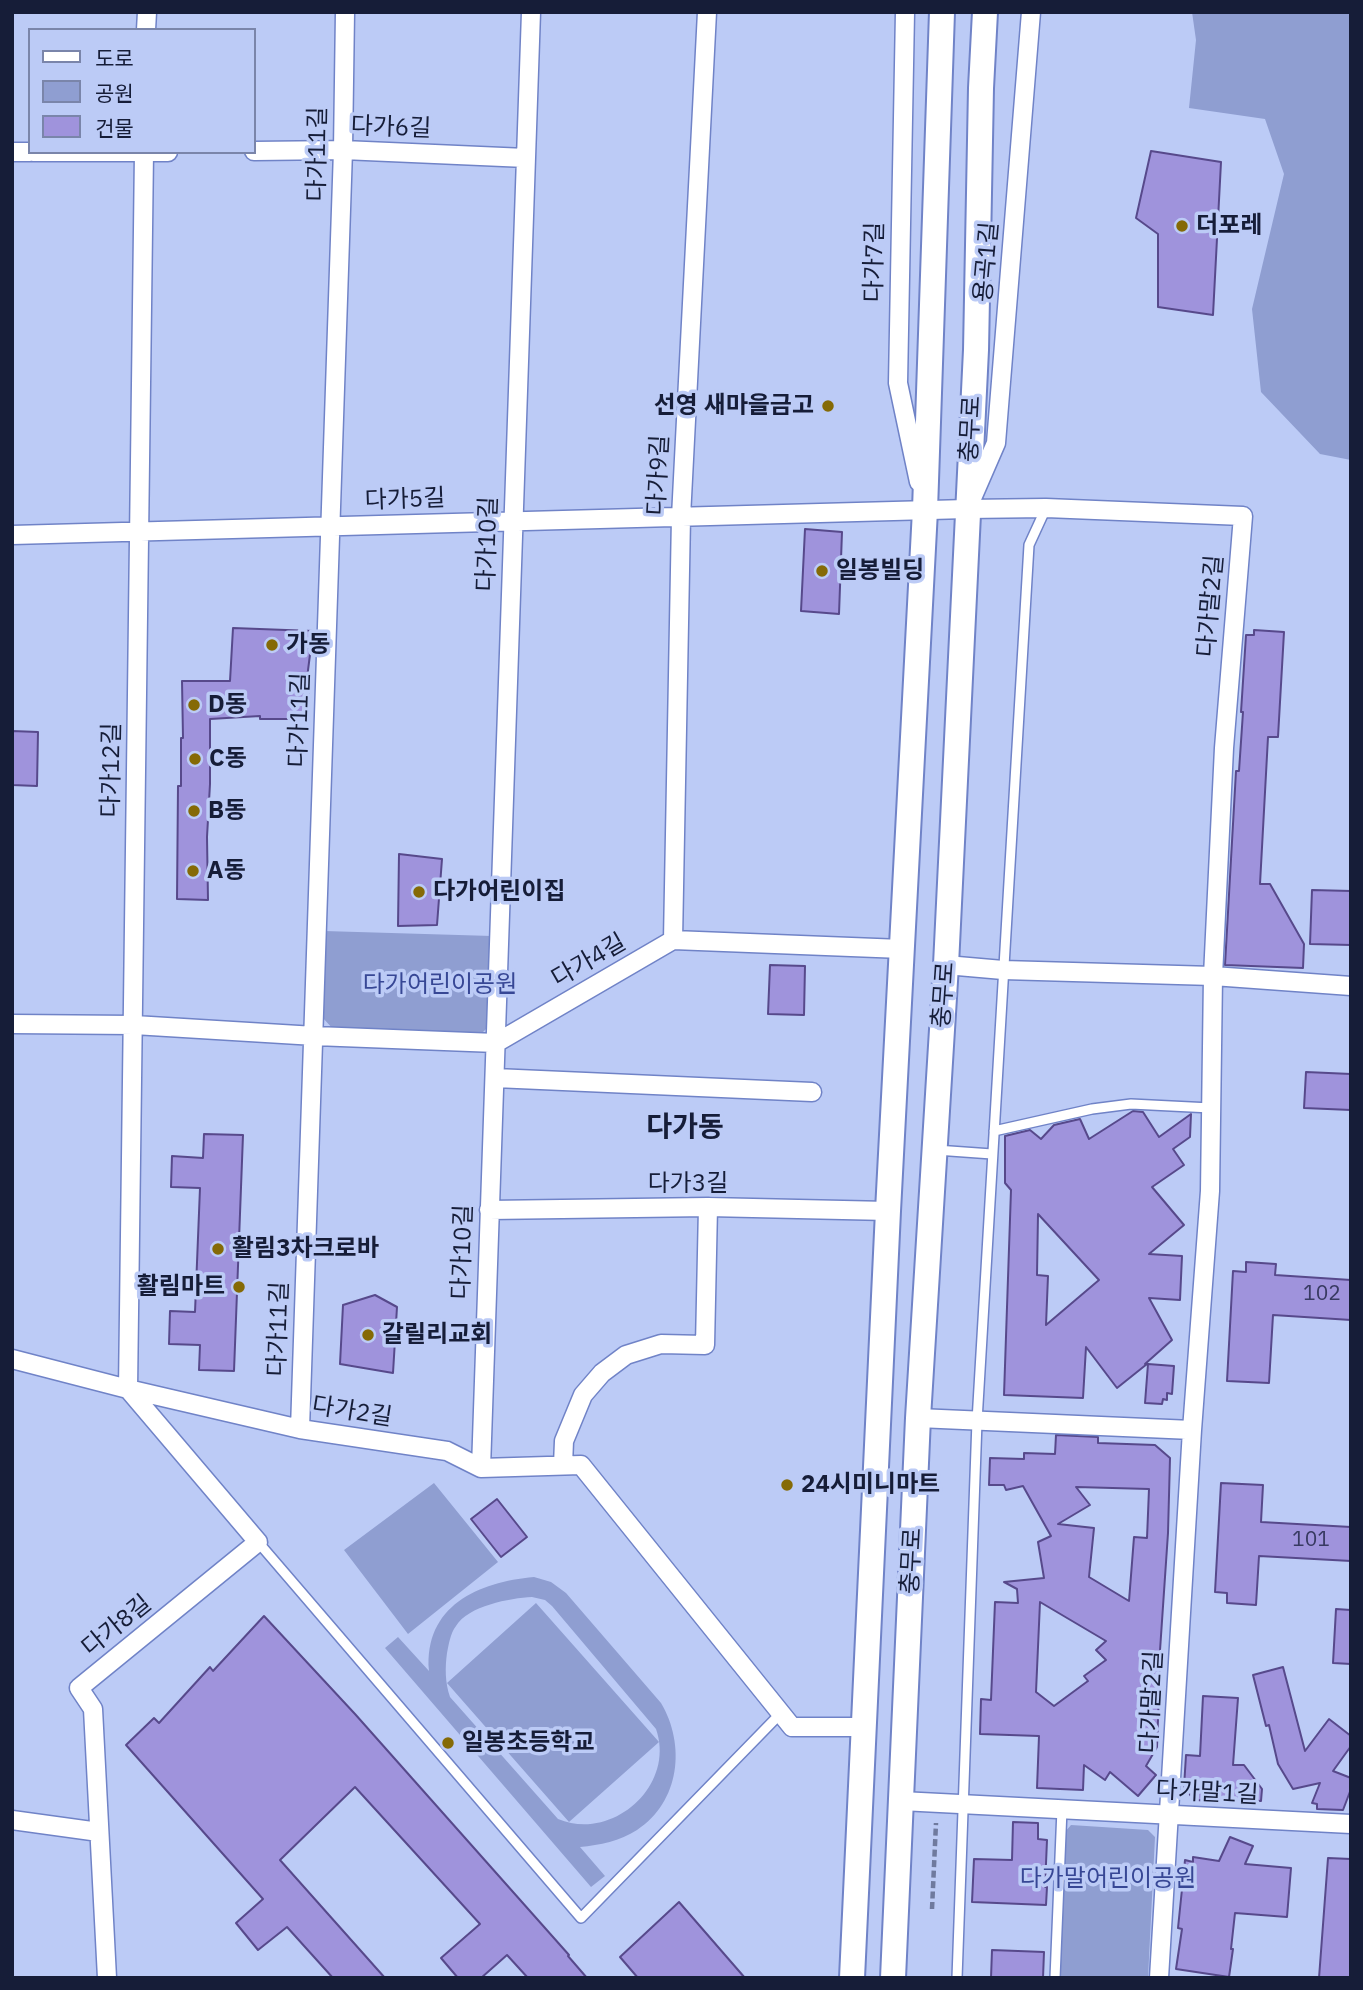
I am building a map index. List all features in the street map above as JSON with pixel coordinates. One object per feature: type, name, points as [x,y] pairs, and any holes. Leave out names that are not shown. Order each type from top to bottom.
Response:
[{"type":"main road","name":"충무로","points":[[852,1978],[888,1211],[925,510],[942,12]]},
{"type":"main road","name":"충무로","points":[[893,1978],[918,1418],[946,965],[976,350],[985,12]]},
{"type":"street","name":"다가11길","points":[[300,1429],[315,1036],[345,12]]},
{"type":"street","name":"다가10길","points":[[481,1468],[531,12]]},
{"type":"street","name":"다가9길","points":[[673,940],[681,517],[707,12]]},
{"type":"street","name":"다가7길","points":[[905,12],[898,383],[925,510]]},
{"type":"street","name":"용곡1길","points":[[967,509],[996,443],[1031,12]]},
{"type":"street","name":"다가6길","points":[[256,151],[343,150],[526,158]]},
{"type":"street","name":"다가12길","points":[[128,1389],[144,154]]},
{"type":"street","name":"다가말2길","points":[[967,509],[1046,508],[1243,516],[1224,748],[1213,975],[1210,1191],[1192,1430],[1159,1978]]},
{"type":"street","name":"다가5길","points":[[12,535],[967,509]]},
{"type":"street","points":[[673,940],[902,949]]},
{"type":"street","name":"다가4길","points":[[496,1043],[673,940]]},
{"type":"street","points":[[946,965],[1003,970],[1213,975],[1351,986]]},
{"type":"street","points":[[12,1024],[134,1025],[496,1043]]},
{"type":"street","points":[[495,1078],[812,1092]]},
{"type":"street","points":[[563,1465],[564,1440],[583,1395],[602,1373],[626,1355],[661,1345],[705,1345],[708,1207]]},
{"type":"street","name":"다가3길","points":[[489,1210],[708,1207],[888,1211]]},
{"type":"street","name":"다가2길","points":[[12,1359],[300,1429],[447,1451],[481,1468],[581,1465],[792,1727],[865,1727]]},
{"type":"street","points":[[128,1389],[258,1542]]},
{"type":"street","points":[[918,1418],[1192,1430]]},
{"type":"street","name":"다가8길","points":[[107,1978],[93,1709],[79,1688],[258,1542]]},
{"type":"street","name":"다가말1길","points":[[901,1801],[1351,1824]]},
{"type":"street","points":[[12,1820],[99,1832]]},
{"type":"lane","points":[[957,1978],[977,1421],[1003,970],[1029,545],[1046,508]]},
{"type":"lane","points":[[994,1131],[1092,1109],[1130,1104],[1211,1108]]},
{"type":"lane","points":[[934,1150],[992,1154]]},
{"type":"lane","points":[[258,1542],[581,1918],[781,1713]]},
{"type":"lane","points":[[1055,1978],[1062,1809]]},
{"type":"path","points":[[932,1909],[937,1802]]},
{"type":"green space","points":[[1192,12],[1351,12],[1351,460],[1320,454],[1261,392],[1252,309],[1284,174],[1265,119],[1189,108],[1196,40]]},
{"type":"green space","name":"다가어린이공원","points":[[324,931],[492,936],[491,1024],[477,1038],[334,1030],[322,1017]]},
{"type":"green space","points":[[434,1483],[498,1562],[408,1634],[344,1550]]},
{"type":"green space","points":[[534,1577],[551,1582],[566,1593],[661,1703],[674,1737],[676,1754],[670,1789],[651,1818],[624,1837],[580,1847],[605,1876],[591,1887],[385,1648],[398,1637],[429,1671],[430,1649],[435,1630],[445,1614],[475,1592],[513,1580]],"holes":[[[532,1597],[545,1600],[656,1729],[660,1750],[657,1770],[648,1789],[635,1804],[618,1816],[599,1823],[579,1824],[558,1819],[450,1697],[448,1691],[447,1653],[452,1632],[462,1619],[480,1608],[501,1601]]]},
{"type":"green space","points":[[536,1603],[659,1742],[569,1822],[447,1683]]},
{"type":"green space","name":"다가말어린이공원","points":[[1071,1825],[1148,1830],[1155,1837],[1148,1978],[1058,1978],[1065,1832]]},
{"type":"building","name":"더포레","points":[[1151,151],[1221,162],[1213,315],[1158,307],[1158,234],[1136,218]]},
{"type":"building","name":"일봉빌딩","points":[[805,529],[842,532],[839,614],[801,611]]},
{"type":"building","points":[[233,628],[313,631],[306,686],[309,686],[308,719],[260,719],[260,716],[210,719],[208,900],[177,899],[178,786],[181,786],[183,738],[182,681],[230,681]]},
{"type":"building","points":[[1254,630],[1284,632],[1278,737],[1268,737],[1260,884],[1270,884],[1304,944],[1303,968],[1225,965],[1246,635],[1254,635]]},
{"type":"building","points":[[12,731],[38,732],[37,786],[12,785]]},
{"type":"building","name":"다가어린이집","points":[[399,854],[442,859],[437,925],[398,926]]},
{"type":"building","points":[[1312,890],[1351,891],[1351,945],[1310,944]]},
{"type":"building","points":[[770,965],[805,966],[804,1015],[768,1014]]},
{"type":"building","points":[[1306,1072],[1351,1074],[1351,1110],[1304,1108]]},
{"type":"building","points":[[1133,1111],[1143,1112],[1159,1137],[1191,1114],[1190,1137],[1173,1149],[1184,1165],[1152,1187],[1184,1225],[1149,1254],[1182,1256],[1180,1300],[1149,1298],[1172,1340],[1117,1388],[1086,1347],[1083,1398],[1004,1395],[1011,1190],[1005,1183],[1005,1136],[1030,1130],[1041,1139],[1054,1125],[1080,1119],[1089,1139]],"holes":[[[1038,1214],[1099,1280],[1046,1325],[1048,1276],[1037,1275]]]},
{"type":"building","name":"활림3차크로바","points":[[204,1134],[243,1135],[234,1371],[199,1370],[200,1345],[169,1344],[170,1311],[195,1312],[200,1188],[171,1187],[172,1156],[203,1158]]},
{"type":"building","points":[[1246,1262],[1276,1264],[1275,1275],[1351,1280],[1351,1320],[1273,1315],[1269,1383],[1227,1381],[1233,1271],[1246,1272]]},
{"type":"building","name":"갈릴리교회","points":[[375,1295],[397,1307],[393,1373],[340,1364],[343,1305]]},
{"type":"building","points":[[1148,1364],[1174,1366],[1172,1394],[1167,1393],[1167,1400],[1163,1399],[1162,1404],[1145,1403]]},
{"type":"building","points":[[1056,1435],[1098,1437],[1098,1443],[1155,1445],[1170,1458],[1157,1747],[1146,1766],[1156,1775],[1138,1796],[1110,1772],[1105,1780],[1084,1765],[1083,1790],[1037,1788],[1039,1736],[980,1734],[981,1699],[991,1700],[995,1602],[1018,1603],[1017,1589],[1004,1582],[1044,1578],[1038,1542],[1051,1536],[1023,1486],[1006,1490],[1004,1485],[989,1485],[990,1458],[1024,1459],[1024,1453],[1055,1454]],"holes":[[[1076,1487],[1149,1489],[1147,1538],[1134,1537],[1129,1601],[1089,1577],[1094,1528],[1058,1524],[1090,1505]],[[1040,1602],[1106,1641],[1096,1650],[1106,1660],[1084,1676],[1088,1681],[1054,1706],[1036,1692]]]},
{"type":"building","points":[[1221,1483],[1263,1485],[1261,1522],[1351,1527],[1351,1561],[1259,1556],[1256,1605],[1227,1603],[1227,1593],[1215,1592]]},
{"type":"building","points":[[497,1499],[527,1537],[501,1557],[471,1519]]},
{"type":"building","points":[[1336,1609],[1351,1610],[1351,1664],[1333,1663]]},
{"type":"building","points":[[264,1616],[355,1714],[587,1978],[528,1978],[507,1955],[481,1978],[458,1978],[441,1958],[480,1924],[355,1787],[280,1860],[385,1978],[333,1978],[287,1927],[258,1950],[236,1923],[263,1899],[126,1745],[154,1718],[159,1723],[210,1667],[213,1671]]},
{"type":"building","points":[[1283,1667],[1305,1751],[1329,1719],[1351,1736],[1351,1746],[1333,1771],[1351,1778],[1351,1789],[1343,1810],[1317,1809],[1317,1804],[1312,1803],[1320,1783],[1293,1789],[1278,1764],[1253,1675]]},
{"type":"building","points":[[1203,1696],[1238,1698],[1233,1765],[1244,1765],[1262,1789],[1261,1801],[1216,1798],[1215,1801],[1194,1800],[1184,1787],[1186,1755],[1200,1756]]},
{"type":"building","points":[[1013,1822],[1038,1823],[1038,1839],[1047,1840],[1046,1905],[972,1902],[974,1859],[1012,1860]]},
{"type":"building","points":[[1230,1837],[1253,1846],[1245,1864],[1291,1868],[1287,1917],[1235,1913],[1229,1977],[1176,1969],[1182,1929],[1178,1928],[1185,1860],[1193,1862],[1193,1857],[1219,1861]]},
{"type":"building","points":[[1328,1858],[1351,1859],[1351,1978],[1319,1978]]},
{"type":"building","points":[[679,1902],[745,1978],[638,1978],[620,1957]]},
{"type":"building","points":[[992,1950],[1044,1952],[1043,1978],[991,1978]]},
{"type":"place","name":"더포레","points":[[1182,226]]},
{"type":"place","name":"선영 새마을금고","points":[[828,406]]},
{"type":"place","name":"일봉빌딩","points":[[822,571]]},
{"type":"place","name":"가동","points":[[272,645]]},
{"type":"place","name":"D동","points":[[194,705]]},
{"type":"place","name":"C동","points":[[195,759]]},
{"type":"place","name":"B동","points":[[194,811]]},
{"type":"place","name":"A동","points":[[193,871]]},
{"type":"place","name":"다가어린이집","points":[[419,892]]},
{"type":"place","name":"활림3차크로바","points":[[218,1249]]},
{"type":"place","name":"활림마트","points":[[239,1287]]},
{"type":"place","name":"갈릴리교회","points":[[368,1335]]},
{"type":"place","name":"24시미니마트","points":[[787,1485]]},
{"type":"place","name":"일봉초등학교","points":[[448,1743]]},
{"type":"district","name":"다가동","points":[[685,1128]]}]
